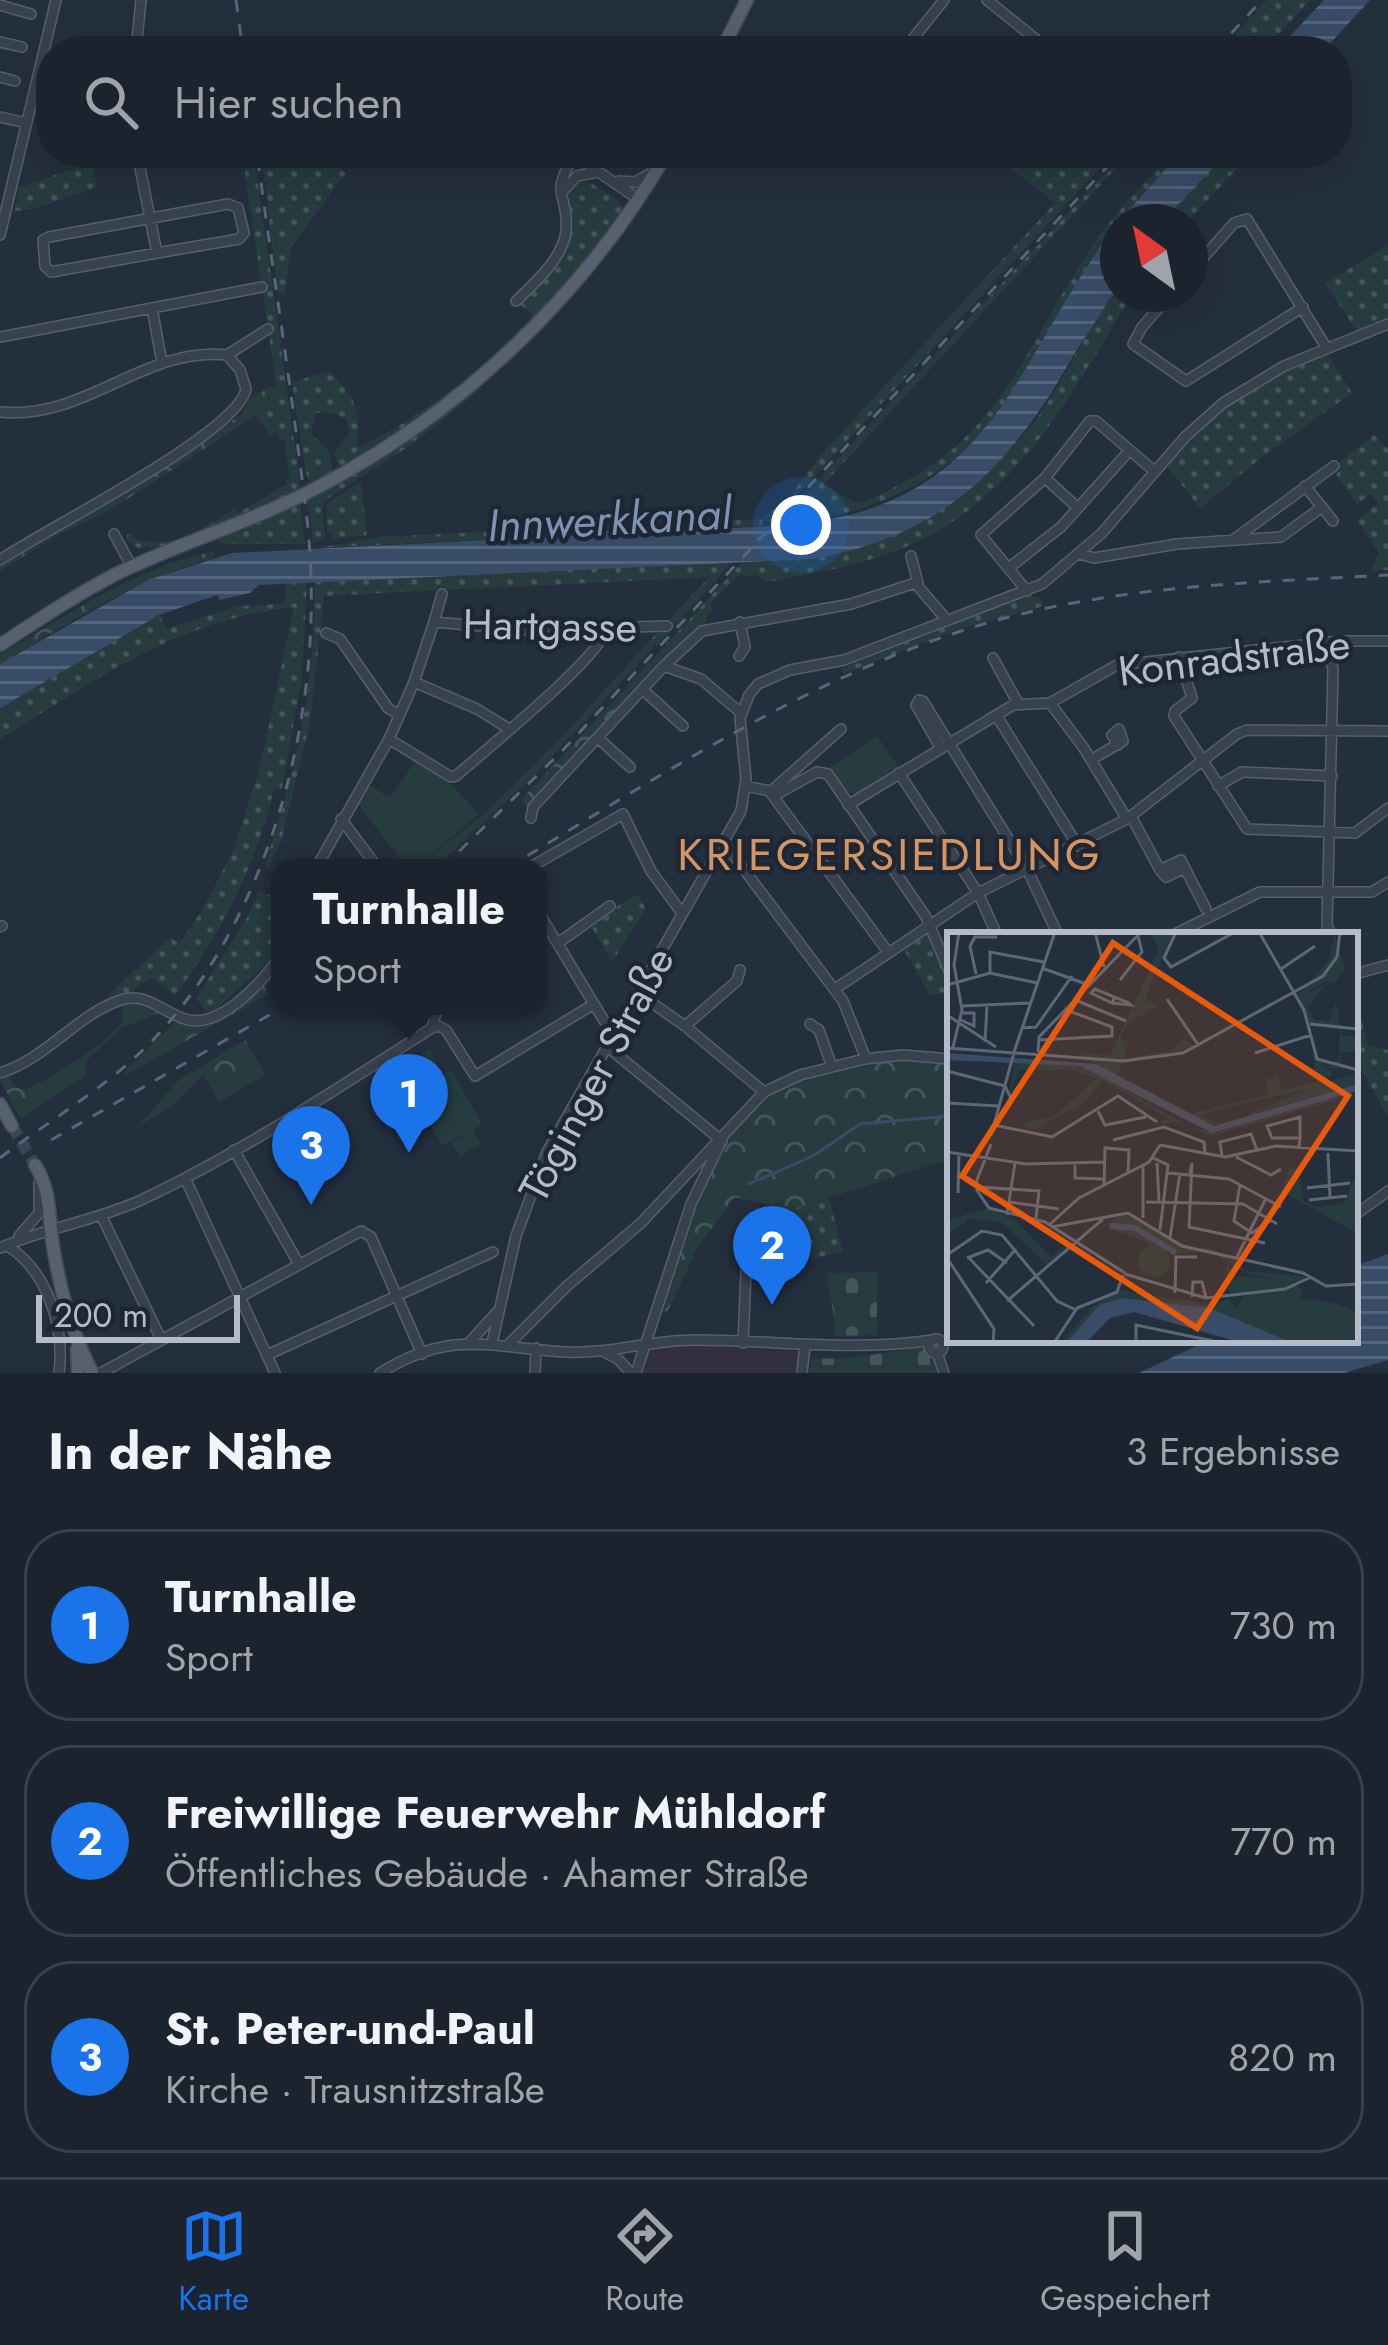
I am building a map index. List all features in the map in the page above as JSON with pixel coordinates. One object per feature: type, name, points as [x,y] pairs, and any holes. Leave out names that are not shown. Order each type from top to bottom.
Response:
[{"type":"main road","points":[[729,36],[747,0]]},
{"type":"main road","points":[[0,645],[132,567],[319,487],[420,424],[491,368],[539,321],[589,266],[658,170]]},
{"type":"main road","points":[[0,1104],[12,1126]]},
{"type":"main road","points":[[35,1165],[48,1193],[80,1373],[96,1373]]},
{"type":"main road","points":[[77,1342],[96,1373]]},
{"type":"street","points":[[47,36],[56,0]]},
{"type":"street","points":[[137,36],[141,0]]},
{"type":"street","points":[[915,36],[944,0]]},
{"type":"street","points":[[987,0],[1032,36]]},
{"type":"street","points":[[0,5],[31,14]]},
{"type":"street","points":[[0,42],[22,46]]},
{"type":"street","points":[[0,77],[15,81]]},
{"type":"street","points":[[0,235],[36,81]]},
{"type":"street","points":[[0,117],[26,122]]},
{"type":"street","points":[[140,168],[157,253]]},
{"type":"street","points":[[516,301],[562,246],[566,226],[560,182],[567,168]]},
{"type":"street","points":[[594,168],[638,200]]},
{"type":"street","points":[[562,202],[570,181],[604,175],[635,182],[658,170]]},
{"type":"street","points":[[233,204],[244,231],[237,241],[51,272],[45,266],[44,240],[50,237],[151,219],[233,204]]},
{"type":"street","points":[[1208,252],[1234,223],[1244,218],[1252,224],[1326,347]]},
{"type":"street","points":[[0,337],[262,287]]},
{"type":"street","points":[[1157,312],[1133,342],[1142,353],[1189,381],[1303,307]]},
{"type":"street","points":[[152,308],[162,363]]},
{"type":"street","points":[[664,666],[701,679],[741,713],[752,692],[773,676],[844,660],[945,618],[1027,591],[1081,554],[1185,437],[1223,403],[1284,366],[1388,323]]},
{"type":"street","points":[[0,412],[58,409],[162,363],[226,355],[268,329]]},
{"type":"street","points":[[0,560],[146,473],[227,416],[245,396],[243,376],[226,355]]},
{"type":"street","points":[[1027,591],[980,537],[1045,478],[1090,421],[1096,421],[1154,472]]},
{"type":"street","points":[[1010,567],[1078,508],[1129,451]]},
{"type":"street","points":[[1233,540],[1334,466]]},
{"type":"street","points":[[1045,478],[1078,508]]},
{"type":"street","points":[[1305,486],[1333,521]]},
{"type":"street","points":[[1081,554],[1094,558],[1177,544],[1281,537],[1322,507]]},
{"type":"street","points":[[114,534],[132,567]]},
{"type":"street","points":[[911,556],[918,583],[945,618]]},
{"type":"street","points":[[531,818],[532,807],[702,631],[851,604],[918,583]]},
{"type":"street","name":"Hartgasse","points":[[321,859],[388,739],[414,682],[442,595]]},
{"type":"street","name":"Hartgasse","points":[[434,622],[486,629],[667,626]]},
{"type":"street","points":[[739,656],[745,647],[740,622]]},
{"type":"street","points":[[388,739],[451,777],[604,640],[607,628]]},
{"type":"street","points":[[326,633],[340,639],[388,708],[399,715]]},
{"type":"street","name":"Konradstraße","points":[[1050,703],[1109,667],[1341,641],[1388,641]]},
{"type":"street","points":[[1324,645],[1333,668],[1331,932]]},
{"type":"street","points":[[1179,657],[1192,698],[1174,716],[1251,831],[1358,832],[1388,808]]},
{"type":"street","points":[[994,658],[1018,703]]},
{"type":"street","points":[[414,682],[477,709],[508,729]]},
{"type":"street","points":[[643,690],[683,726]]},
{"type":"street","points":[[848,805],[1018,703],[1050,703],[1160,870],[1166,877],[1185,868],[1206,909]]},
{"type":"street","name":"Töginger Straße","points":[[489,1342],[516,1236],[557,1132],[741,811],[746,786],[741,713]]},
{"type":"street","points":[[996,715],[1078,846]]},
{"type":"street","points":[[770,792],[842,729]]},
{"type":"street","points":[[835,989],[978,893],[1129,818],[1247,730],[1388,731]]},
{"type":"street","points":[[598,738],[630,767]]},
{"type":"street","points":[[944,744],[1027,868],[1057,932]]},
{"type":"street","points":[[1091,760],[1118,745]]},
{"type":"street","points":[[746,786],[782,792],[825,771],[928,923],[947,966]]},
{"type":"street","points":[[1218,786],[1242,772],[1332,776]]},
{"type":"street","points":[[899,773],[978,893],[996,932]]},
{"type":"street","points":[[770,792],[887,952]]},
{"type":"street","name":"Töginger Straße","points":[[544,859],[623,814],[651,871],[681,912]]},
{"type":"street","points":[[341,819],[372,859]]},
{"type":"street","points":[[724,843],[835,989],[855,1024],[866,1059]]},
{"type":"street","points":[[1179,932],[1260,892],[1372,892],[1388,882]]},
{"type":"street","points":[[547,939],[610,906]]},
{"type":"street","points":[[547,925],[616,1034]]},
{"type":"street","points":[[1359,973],[1388,964]]},
{"type":"street","points":[[0,1072],[34,1060],[112,1004],[132,998],[151,1001],[184,1019],[210,1018],[239,999],[271,966]]},
{"type":"street","points":[[685,1026],[737,981],[740,970]]},
{"type":"street","points":[[639,994],[764,1092]]},
{"type":"street","points":[[5,1246],[102,1217],[185,1178],[432,1028],[446,1030],[475,1076],[594,1004]]},
{"type":"street","points":[[432,1028],[436,1015]]},
{"type":"street","points":[[810,1024],[819,1030],[832,1067]]},
{"type":"street","points":[[609,1048],[722,1141]]},
{"type":"street","points":[[602,1351],[633,1373],[691,1204],[722,1141],[764,1092],[789,1079],[866,1059],[903,1055],[947,1059]]},
{"type":"street","points":[[509,1345],[722,1141]]},
{"type":"street","points":[[234,1150],[298,1264]]},
{"type":"street","points":[[5,1246],[39,1213],[35,1165]]},
{"type":"street","points":[[185,1178],[275,1373]]},
{"type":"street","points":[[1358,1213],[1388,1191]]},
{"type":"street","points":[[102,1217],[161,1339]]},
{"type":"street","points":[[96,1373],[366,1232],[399,1295],[422,1354]]},
{"type":"street","points":[[5,1246],[31,1264],[43,1282],[59,1346],[59,1373]]},
{"type":"street","points":[[267,1355],[493,1252]]},
{"type":"street","points":[[742,1343],[746,1271]]},
{"type":"street","name":"Töginger Straße","points":[[469,1342],[499,1308]]},
{"type":"street","name":"Töginger Straße","points":[[488,1323],[489,1342]]},
{"type":"street","points":[[380,1373],[422,1354],[469,1342],[602,1351],[694,1340],[805,1346],[947,1342]]},
{"type":"street","points":[[932,1345],[944,1373]]},
{"type":"street","points":[[802,1373],[805,1346]]},
{"type":"street","points":[[535,1373],[536,1348]]},
{"type":"shaded area","points":[[696,1345],[799,1352],[797,1373],[643,1373],[648,1354],[655,1348]]},
{"type":"green space","points":[[1267,0],[1310,0],[1277,36],[1234,36]]},
{"type":"green space","points":[[75,168],[93,168],[97,187],[34,209],[14,211],[19,188]]},
{"type":"green space","points":[[244,168],[256,168],[301,491],[167,546],[138,548],[125,539],[133,533],[132,538],[146,542],[186,536],[287,484],[284,439],[275,432],[269,435],[255,414],[264,410],[276,383]]},
{"type":"green space","points":[[263,168],[338,168],[346,173],[291,247],[285,296],[278,292]]},
{"type":"green space","points":[[1010,168],[1100,168],[770,524],[763,517],[785,502],[827,448],[1055,203]]},
{"type":"green space","points":[[1110,168],[1116,168],[823,485],[858,504],[944,456],[1000,397],[1100,236],[1100,249],[1025,376],[992,422],[940,469],[911,487],[880,502],[813,520],[777,524]]},
{"type":"green space","points":[[1157,168],[1166,168],[1134,204],[1125,204]]},
{"type":"green space","points":[[1213,168],[1238,168],[1204,204],[1179,204]]},
{"type":"green space","points":[[582,178],[615,197],[623,208],[565,286],[478,371],[414,421],[346,467],[338,465],[334,453],[349,434],[347,418],[315,413],[311,433],[328,451],[333,468],[311,485],[292,382],[330,371],[352,398],[358,448],[430,406],[495,354],[534,315],[519,304],[563,253],[568,190]]},
{"type":"green space","points":[[1388,246],[1388,318],[1356,330],[1325,283]]},
{"type":"green space","points":[[1100,311],[1121,312],[1034,445],[973,507],[935,532],[862,562],[767,582],[757,575],[738,576],[710,604],[714,609],[706,624],[660,665],[653,659],[743,561],[849,549],[910,528],[938,512],[1006,454],[1033,424]]},
{"type":"green space","points":[[1327,353],[1352,393],[1200,508],[1166,465],[1201,426],[1233,402]]},
{"type":"green space","points":[[273,385],[264,410],[107,512],[61,533],[0,571],[0,565],[242,414],[249,400]]},
{"type":"green space","points":[[480,385],[481,389],[411,445],[325,500],[325,537],[313,544],[307,496]]},
{"type":"green space","points":[[1374,435],[1388,449],[1388,570],[1371,571],[1379,553],[1357,520],[1378,503],[1371,494],[1357,504],[1336,474],[1341,470],[1337,464]]},
{"type":"green space","points":[[361,482],[367,535],[334,539],[327,531],[327,504]]},
{"type":"green space","points":[[300,501],[305,544],[219,541],[222,535]]},
{"type":"green space","points":[[763,519],[762,526],[318,548],[379,537]]},
{"type":"green space","points":[[215,551],[213,558],[103,604],[0,664],[0,655],[103,594],[158,568]]},
{"type":"green space","points":[[732,562],[657,646],[653,643],[657,633],[709,577],[324,596],[310,723],[281,842],[268,869],[265,864],[295,761],[308,690],[314,582]]},
{"type":"green space","points":[[307,582],[302,678],[282,788],[274,789],[235,897],[175,996],[153,978],[131,994],[110,1000],[111,992],[171,937],[179,944],[234,849],[260,767],[294,607],[252,614],[175,639],[105,674],[0,739],[0,708],[159,615],[167,629],[237,606],[281,604],[286,583]]},
{"type":"green space","points":[[1031,595],[1042,599],[1044,606],[959,629],[843,674],[841,669],[929,629]]},
{"type":"green space","points":[[657,633],[652,649],[539,770],[445,859],[428,859],[488,810]]},
{"type":"green space","points":[[653,659],[660,665],[527,806],[521,800]]},
{"type":"green space","points":[[877,736],[898,766],[856,794],[848,792],[830,767]]},
{"type":"green space","points":[[416,760],[448,781],[479,814],[427,859],[400,859],[358,804],[369,785],[390,798]]},
{"type":"green space","points":[[259,891],[271,896],[271,960],[210,1014],[196,999]]},
{"type":"green space","points":[[637,894],[646,909],[612,962],[590,924]]},
{"type":"green space","points":[[925,932],[947,974],[947,992],[930,995],[902,946]]},
{"type":"green space","points":[[263,984],[269,994],[124,1072],[176,1021],[212,1021]]},
{"type":"green space","points":[[132,1002],[159,1013],[121,1028],[87,1060],[86,1075],[21,1119],[0,1080],[9,1076],[15,1087],[26,1090],[48,1078],[112,1034],[122,1020],[121,1006]]},
{"type":"green space","points":[[1358,1020],[1368,1046],[1388,1050],[1388,1118],[1358,1063]]},
{"type":"green space","points":[[245,1040],[265,1075],[219,1102],[203,1075],[172,1106],[138,1126],[179,1080]]},
{"type":"green space","points":[[430,1049],[443,1074],[451,1070],[482,1124],[473,1130],[481,1144],[460,1156],[452,1143],[469,1132],[442,1146],[399,1067]]},
{"type":"green space","points":[[917,1059],[947,1063],[947,1160],[790,1210],[735,1197],[697,1248],[668,1311],[657,1313],[697,1196],[725,1140],[743,1116],[780,1087],[817,1072]]},
{"type":"green space","points":[[829,1198],[843,1252],[804,1260],[786,1211]]},
{"type":"green space","points":[[877,1272],[877,1335],[834,1336],[828,1273]]},
{"type":"green space","points":[[917,1348],[928,1351],[937,1373],[809,1373],[811,1359]]},
{"type":"water","points":[[1324,0],[1370,0],[1337,36],[1290,36]]},
{"type":"water","points":[[1167,168],[1213,168],[1179,204],[1134,204]]},
{"type":"water","points":[[1100,248],[1101,312],[1048,398],[996,465],[967,492],[898,534],[811,559],[259,585],[250,593],[220,600],[217,595],[159,615],[0,708],[0,664],[148,580],[232,553],[792,525],[861,512],[916,488],[959,456],[994,417]]},
{"type":"water","points":[[1388,1254],[1388,1360],[1344,1373],[1139,1373],[1203,1343],[1358,1343],[1358,1265]]},
{"type":"waterway","points":[[749,1184],[813,1156],[860,1124],[947,1116]]},
{"type":"tunnel","points":[[12,1126],[35,1165]]},
{"type":"railway","points":[[236,0],[241,36]]},
{"type":"railway","points":[[1229,36],[1262,0]]},
{"type":"railway","points":[[0,1158],[127,1065],[164,1028],[200,981],[257,875],[294,757],[310,637],[310,559],[259,168]]},
{"type":"railway","points":[[451,859],[562,751],[1106,168]]},
{"type":"railway","points":[[522,859],[749,724],[876,663],[941,638],[1009,617],[1103,598],[1388,575]]},
{"type":"railway","points":[[51,1140],[271,1014]]},
{"type":"place","name":"Turnhalle","points":[[409,1153]]},
{"type":"place","name":"St. Peter-und-Paul","points":[[311,1205]]},
{"type":"place","name":"Freiwillige Feuerwehr Mühldorf","points":[[772,1305]]},
{"type":"district","name":"KRIEGERSIEDLUNG","points":[[890,854]]},
{"type":"water label","name":"Innwerkkanal","points":[[609,519]]}]
